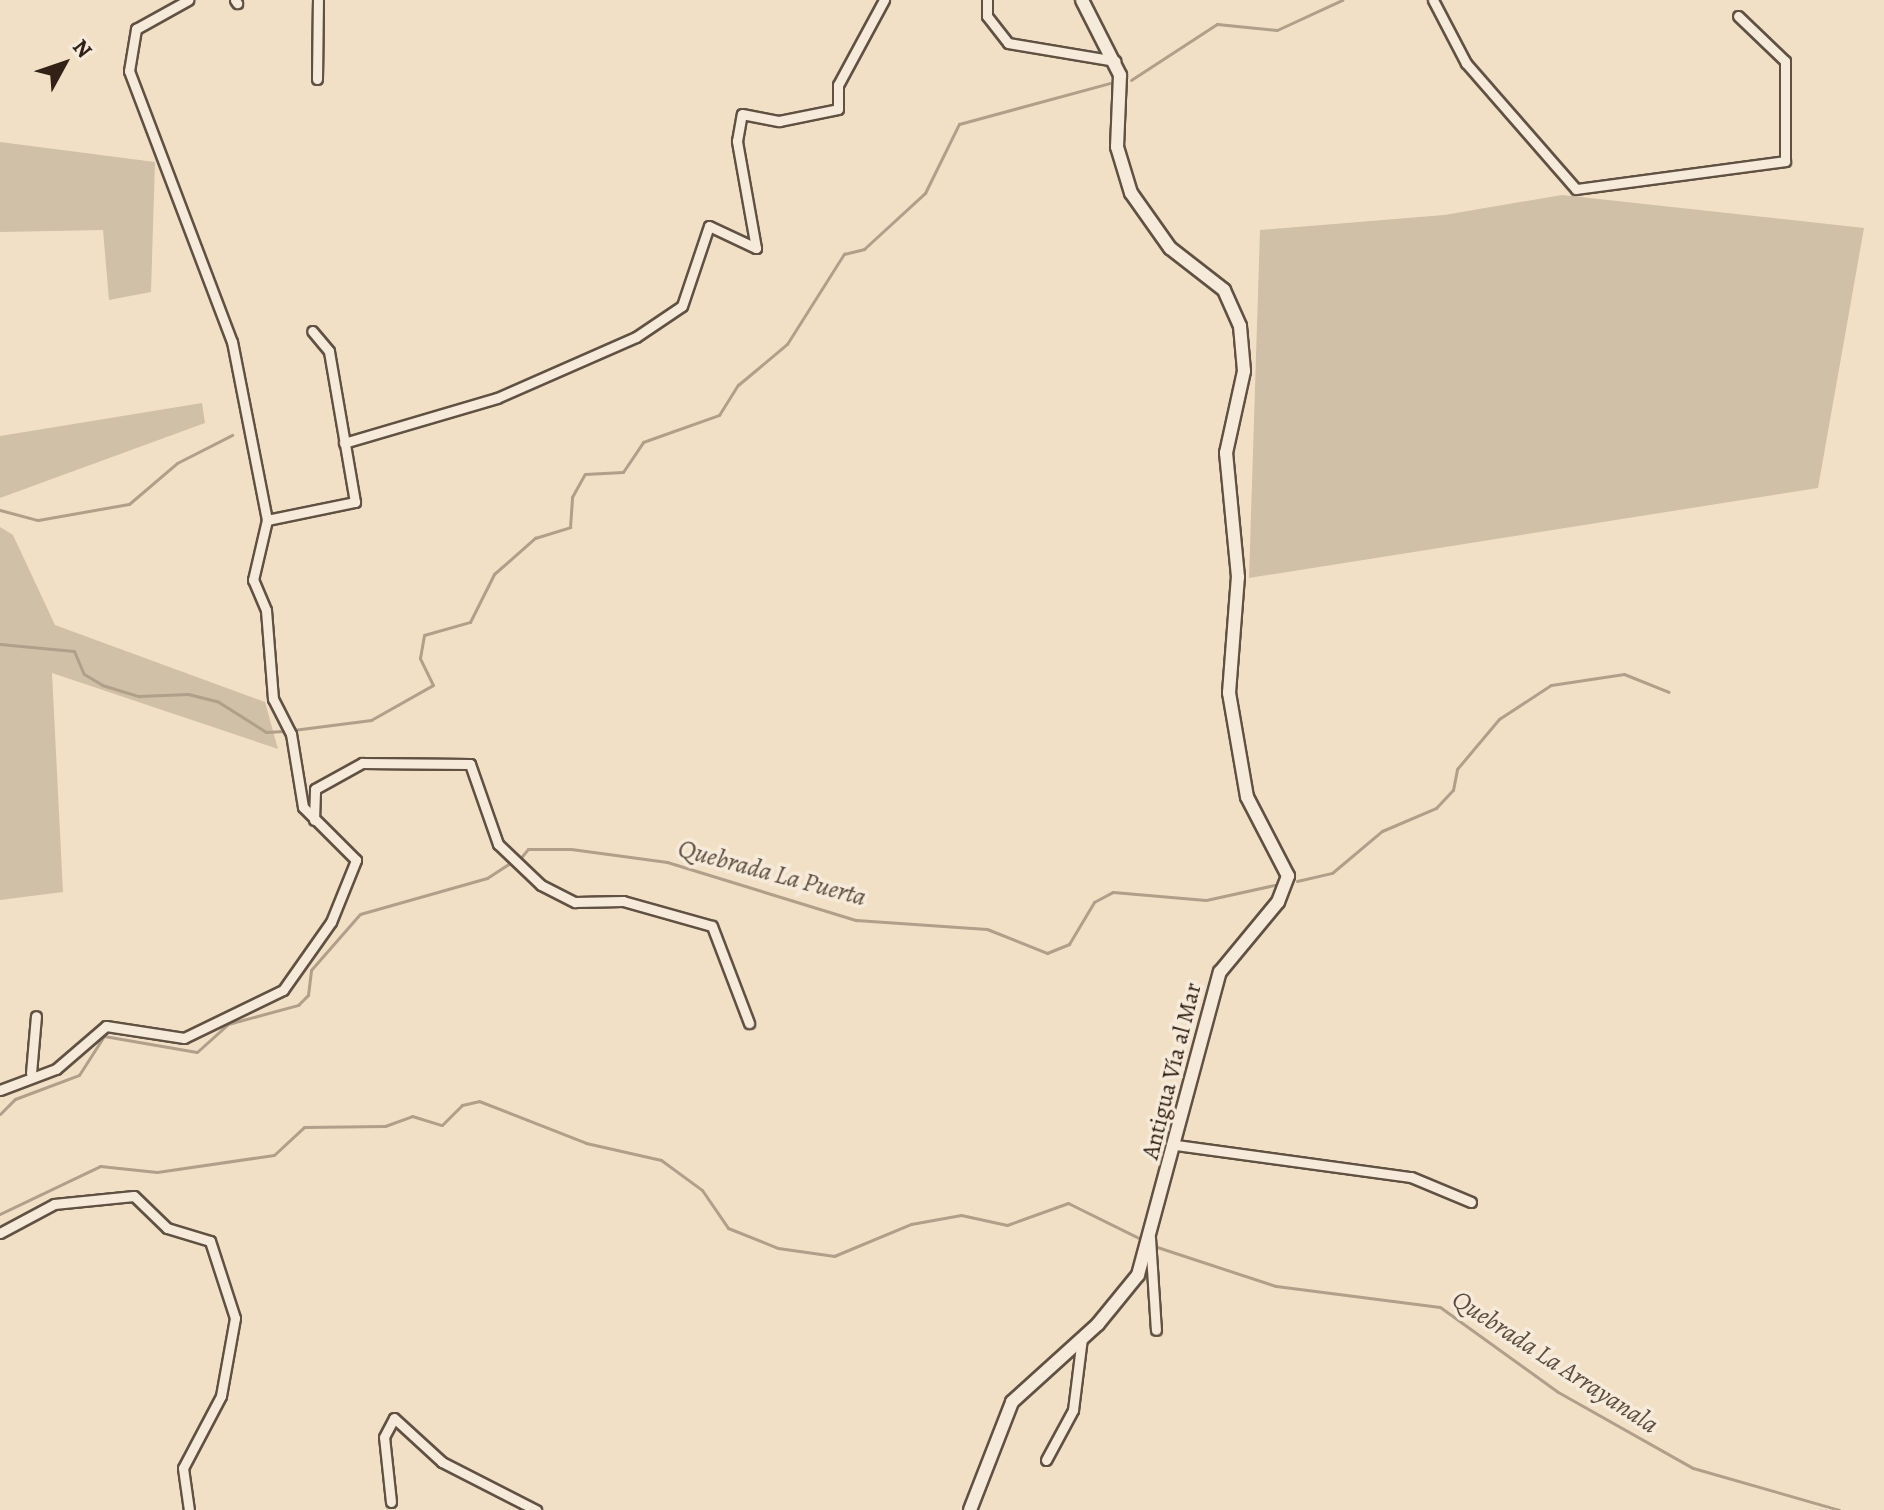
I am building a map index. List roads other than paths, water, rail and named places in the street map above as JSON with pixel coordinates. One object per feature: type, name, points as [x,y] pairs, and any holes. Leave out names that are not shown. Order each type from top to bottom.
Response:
[{"type":"main road","points":[[1082,0],[1087,22],[1115,61]]},
{"type":"main road","name":"Antigua Vía al Mar","points":[[970,1510],[1006,1410],[1127,1293],[1150,1238],[1220,972],[1278,902],[1288,876],[1244,787],[1229,693],[1238,577],[1226,453],[1245,350],[1224,290],[1155,232],[1126,181],[1117,147],[1115,61]]},
{"type":"street","points":[[0,1090],[31,1073],[56,1069],[114,1023],[184,1038],[283,990],[331,922],[356,860],[303,807],[291,734],[273,699],[266,613],[253,580],[267,520],[232,342],[129,71],[136,29],[188,0]]},
{"type":"street","points":[[317,79],[318,0]]},
{"type":"street","points":[[344,443],[497,398],[636,337],[682,306],[709,226],[756,248],[737,141],[742,114],[779,121],[838,109],[838,85],[884,0]]},
{"type":"street","points":[[987,0],[992,26],[1008,43],[1115,61]]},
{"type":"street","points":[[1433,0],[1466,63],[1576,189],[1785,161],[1785,61],[1738,16]]},
{"type":"street","points":[[267,520],[354,504],[329,351],[312,331]]},
{"type":"street","points":[[314,820],[315,789],[362,763],[470,764],[498,844],[541,885],[575,902],[623,901],[712,926],[749,1023]]},
{"type":"street","points":[[31,1073],[36,1016]]},
{"type":"street","points":[[1176,1145],[1411,1177],[1471,1202]]},
{"type":"street","points":[[0,1233],[54,1204],[134,1196],[167,1228],[210,1241],[235,1318],[221,1396],[183,1468],[189,1510]]},
{"type":"street","points":[[1150,1238],[1156,1330]]},
{"type":"street","points":[[1046,1460],[1073,1410],[1082,1338]]},
{"type":"street","points":[[391,1502],[384,1437],[394,1418],[442,1462],[536,1510]]},
{"type":"waterway","points":[[1131,80],[1217,24],[1277,30],[1342,0]]},
{"type":"waterway","points":[[293,730],[371,720],[433,685],[420,658],[424,635],[470,622],[494,574],[535,538],[570,527],[572,497],[585,474],[623,472],[643,442],[719,415],[738,385],[787,344],[844,254],[864,249],[925,193],[959,124],[1110,83]]},
{"type":"waterway","points":[[0,510],[38,520],[129,504],[177,463],[232,435]]},
{"type":"waterway","points":[[0,644],[74,651],[84,674],[102,685],[139,696],[188,694],[217,701],[266,732],[288,731]]},
{"type":"waterway","name":"Quebrada La Puerta","points":[[1297,881],[1332,873],[1382,831],[1436,808],[1453,790],[1457,769],[1499,719],[1551,685],[1624,674],[1669,692]]},
{"type":"waterway","name":"Quebrada La Puerta","points":[[519,860],[528,849],[571,849],[667,862],[856,920],[987,929],[1047,953],[1069,944],[1094,902],[1113,892],[1206,900],[1279,884]]},
{"type":"waterway","name":"Quebrada La Puerta","points":[[0,1114],[15,1099],[79,1075],[104,1036],[197,1052],[228,1024],[298,1005],[308,995],[311,970],[360,914],[487,878],[512,862]]},
{"type":"waterway","name":"Quebrada La Arrayanala","points":[[0,1214],[100,1166],[157,1172],[274,1155],[304,1127],[385,1126],[412,1116],[442,1125],[462,1105],[479,1101],[586,1143],[661,1160],[702,1190],[728,1228],[778,1248],[834,1256],[911,1224],[961,1215],[1007,1225],[1068,1203],[1141,1239]]},
{"type":"waterway","name":"Quebrada La Arrayanala","points":[[1154,1246],[1276,1286],[1440,1307],[1558,1392],[1693,1468],[1839,1510]]}]
